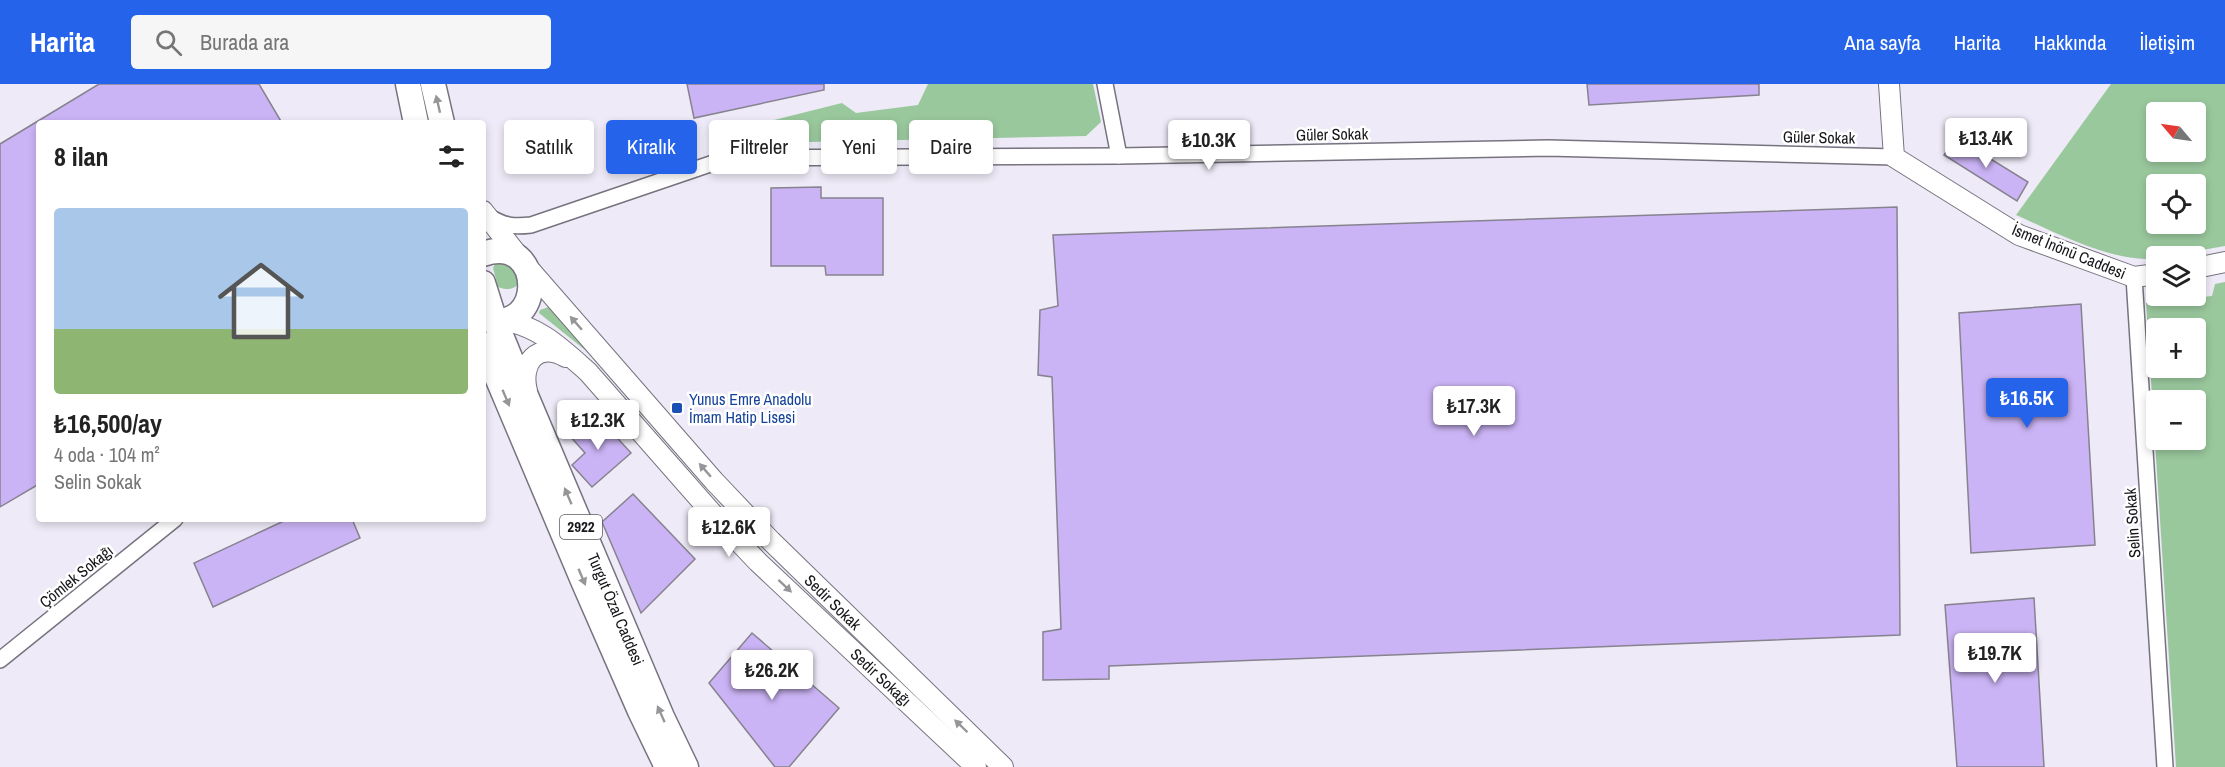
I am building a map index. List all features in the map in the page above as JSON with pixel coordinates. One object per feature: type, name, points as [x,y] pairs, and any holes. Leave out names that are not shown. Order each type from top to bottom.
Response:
[{"type":"main road","points":[[408,84],[415,120]]},
{"type":"main road","points":[[434,84],[441,120]]},
{"type":"main road","points":[[486,252],[502,251],[514,255],[523,262],[531,280],[529,299],[501,319]]},
{"type":"main road","name":"Turgut Özal Caddesi","points":[[486,289],[501,319],[489,346],[531,409],[657,706],[686,767]]},
{"type":"main road","points":[[489,346],[584,583],[667,767]]},
{"type":"street","points":[[1105,84],[1119,156]]},
{"type":"street","points":[[1889,84],[1893,157]]},
{"type":"street","name":"Güler Sokak","points":[[531,225],[728,158],[1119,156],[1548,148],[1893,157]]},
{"type":"street","name":"İsmet İnönü Caddesi","points":[[1893,157],[2019,235],[2134,277],[2146,275]]},
{"type":"street","points":[[486,214],[502,225],[514,227],[531,225]]},
{"type":"street","name":"Sedir Sokak","points":[[486,215],[523,262],[714,481],[771,541],[1003,767]]},
{"type":"street","points":[[486,251],[531,225]]},
{"type":"street","points":[[523,262],[519,248],[521,238],[531,225]]},
{"type":"street","points":[[2206,266],[2225,262]]},
{"type":"street","name":"Selin Sokak","points":[[2134,277],[2165,767]]},
{"type":"street","name":"Sedir Sokağı","points":[[501,319],[531,328],[568,354],[588,372],[758,562],[976,767]]},
{"type":"street","points":[[531,409],[524,381],[525,370],[530,360],[536,355],[553,352],[588,372]]},
{"type":"street","name":"Çömlek Sokağı","points":[[0,660],[171,522]]},
{"type":"green space","points":[[928,84],[1093,84],[1101,122],[1086,136],[993,138],[993,120],[909,120],[909,140],[897,140],[897,120],[821,120],[821,142],[809,142],[809,120],[774,120],[842,103],[856,113],[918,105]]},
{"type":"green space","points":[[2111,84],[2225,84],[2225,246],[2206,249],[2206,246],[2146,246],[2146,259],[2141,259],[2105,252],[2016,215]]},
{"type":"green space","points":[[513,259],[518,285],[508,289],[498,287],[493,268],[495,264]]},
{"type":"green space","points":[[2225,282],[2225,767],[2176,767],[2156,450],[2206,450],[2206,390],[2152,390],[2151,378],[2206,378],[2206,318],[2147,318],[2146,306],[2206,306],[2206,297],[2212,296],[2215,284]]},
{"type":"green space","points":[[554,305],[595,358],[539,313],[540,310]]},
{"type":"building","points":[[99,84],[259,84],[280,120],[40,120]]},
{"type":"building","points":[[687,84],[824,84],[824,90],[694,118]]},
{"type":"building","points":[[1587,84],[1759,84],[1759,95],[1589,105]]},
{"type":"building","points":[[36,122],[36,486],[0,507],[0,144]]},
{"type":"building","points":[[1955,137],[2028,182],[2017,201],[1944,155]]},
{"type":"building","points":[[821,187],[821,198],[883,198],[883,275],[826,275],[825,266],[771,266],[771,188]]},
{"type":"building","points":[[1897,207],[1900,635],[1109,666],[1109,679],[1043,680],[1043,632],[1061,629],[1052,377],[1038,375],[1040,310],[1058,306],[1053,235]]},
{"type":"building","points":[[2081,304],[2095,545],[1971,553],[1959,313]]},
{"type":"building","points":[[593,415],[631,453],[592,487],[572,465],[585,453],[570,436]]},
{"type":"building","points":[[633,494],[695,559],[641,613],[602,522]]},
{"type":"building","points":[[282,522],[353,522],[360,538],[213,607],[194,563]]},
{"type":"building","points":[[2034,598],[2044,767],[1957,767],[1945,605]]},
{"type":"building","points":[[752,633],[839,708],[789,767],[775,767],[709,683]]},
{"type":"place","name":"Yunus Emre Anadolu İmam Hatip Lisesi","points":[[677,408]]}]
